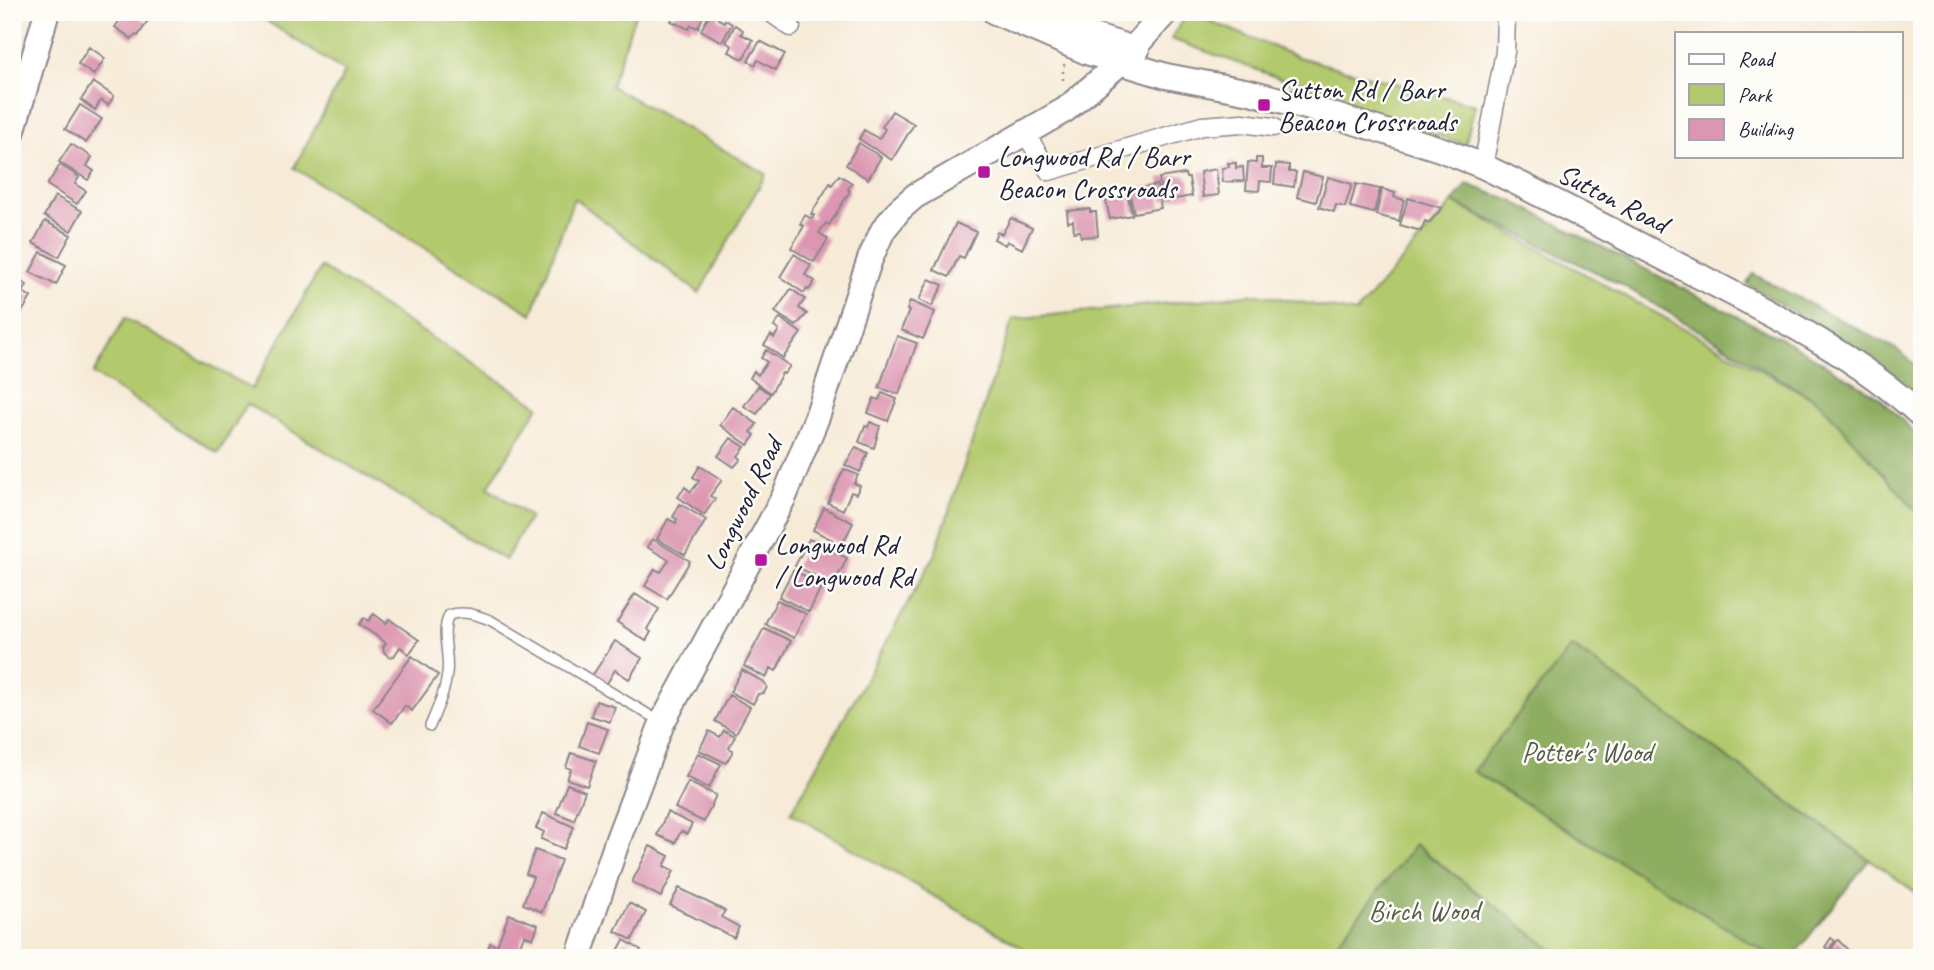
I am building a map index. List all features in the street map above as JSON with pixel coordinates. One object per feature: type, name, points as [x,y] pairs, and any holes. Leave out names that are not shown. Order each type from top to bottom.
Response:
[{"type":"main road","points":[[12,133],[47,12]]},
{"type":"main road","points":[[995,12],[1087,52],[1118,53],[1167,12]]},
{"type":"main road","points":[[1007,12],[1071,29],[1118,53]]},
{"type":"main road","points":[[1118,53],[1139,15]]},
{"type":"main road","name":"Sutton Road","points":[[1118,53],[1174,62],[1250,92],[1440,149],[1483,166],[1755,305],[1858,366],[1922,416]]},
{"type":"main road","name":"Longwood Road","points":[[578,958],[622,828],[662,723],[784,497],[817,416],[870,259],[883,230],[915,196],[1065,110],[1118,53]]},
{"type":"street","points":[[770,12],[791,27]]},
{"type":"street","points":[[1483,166],[1505,52],[1506,12]]},
{"type":"street","points":[[1025,133],[1048,171],[1202,126],[1242,123],[1273,127]]},
{"type":"lane","points":[[430,726],[447,673],[444,625],[449,615],[457,612],[472,613],[490,620],[662,723]]},
{"type":"path","points":[[1118,12],[1139,15]]},
{"type":"path","points":[[1063,80],[1063,68],[1068,58]]},
{"type":"green space","points":[[253,12],[636,12],[611,86],[766,174],[699,293],[574,198],[532,314],[294,168],[345,72]]},
{"type":"green space","points":[[1188,12],[1298,57],[1475,105],[1465,145],[1171,39]]},
{"type":"green space","points":[[1467,184],[1514,202],[1790,343],[1879,397],[1922,440],[1922,517],[1819,402],[1622,285],[1453,202]]},
{"type":"green space","points":[[1453,202],[1819,402],[1922,517],[1922,897],[1572,646],[1474,772],[1775,958],[1563,958],[1416,845],[1325,958],[1040,958],[791,813],[934,556],[1013,319],[1258,294],[1356,313]]},
{"type":"green space","points":[[321,267],[539,406],[488,487],[530,517],[505,560],[247,404],[218,453],[93,374],[125,318],[252,389]]},
{"type":"green space","points":[[1753,274],[1896,349],[1922,370],[1922,402],[1863,355],[1747,284]]},
{"type":"green space","name":"Potter's Wood","points":[[1572,646],[1869,860],[1792,958],[1775,958],[1473,771]]},
{"type":"green space","name":"Birch Wood","points":[[1415,845],[1563,958],[1325,958]]},
{"type":"building","points":[[126,12],[145,12],[141,18],[147,22],[138,36],[135,35],[132,39],[115,27]]},
{"type":"building","points":[[675,12],[705,12],[698,28],[691,25],[689,29],[671,21]]},
{"type":"building","points":[[711,12],[720,14],[718,19],[732,24],[722,42],[701,30]]},
{"type":"building","points":[[735,25],[743,30],[741,34],[753,40],[743,59],[729,52],[732,46],[726,42]]},
{"type":"building","points":[[760,41],[785,54],[775,70],[758,60],[755,65],[748,61]]},
{"type":"building","points":[[89,47],[105,58],[94,75],[78,64]]},
{"type":"building","points":[[93,82],[114,96],[108,105],[101,100],[95,110],[81,100]]},
{"type":"building","points":[[80,105],[102,119],[86,143],[65,129]]},
{"type":"building","points":[[892,111],[914,124],[892,160],[859,139],[864,130],[879,139],[885,129],[882,127]]},
{"type":"building","points":[[859,143],[881,157],[868,179],[846,165]]},
{"type":"building","points":[[71,144],[92,157],[87,166],[94,171],[88,180],[59,162]]},
{"type":"building","points":[[1256,158],[1262,158],[1262,168],[1272,168],[1271,182],[1260,181],[1259,191],[1246,190],[1248,162],[1256,163]]},
{"type":"building","points":[[1228,163],[1236,163],[1236,168],[1243,167],[1244,181],[1223,182],[1222,168],[1229,167]]},
{"type":"building","points":[[1276,164],[1289,165],[1289,172],[1296,172],[1294,187],[1274,184]]},
{"type":"building","points":[[60,165],[79,177],[75,184],[86,191],[77,204],[47,185]]},
{"type":"building","points":[[1216,169],[1219,195],[1203,197],[1200,172]]},
{"type":"building","points":[[1303,172],[1323,177],[1316,202],[1297,197]]},
{"type":"building","points":[[1185,174],[1186,178],[1189,178],[1192,196],[1163,201],[1159,178]]},
{"type":"building","points":[[839,175],[852,183],[848,189],[850,191],[829,225],[826,223],[819,233],[828,239],[814,262],[791,248],[804,226],[800,224],[805,215],[812,219],[814,215],[811,214],[830,183],[832,185]]},
{"type":"building","points":[[1328,177],[1352,184],[1345,207],[1336,205],[1334,212],[1319,207]]},
{"type":"building","points":[[1356,184],[1380,189],[1374,213],[1350,207]]},
{"type":"building","points":[[1157,185],[1161,208],[1134,213],[1129,191]]},
{"type":"building","points":[[1382,189],[1395,193],[1394,197],[1404,200],[1399,221],[1376,215]]},
{"type":"building","points":[[55,196],[82,211],[71,231],[44,216]]},
{"type":"building","points":[[1128,196],[1132,215],[1110,219],[1106,201]]},
{"type":"building","points":[[1408,198],[1442,208],[1429,223],[1425,221],[1421,231],[1400,225]]},
{"type":"building","points":[[1090,209],[1090,212],[1096,212],[1098,236],[1081,237],[1080,231],[1074,232],[1073,221],[1068,222],[1067,211]]},
{"type":"building","points":[[1011,218],[1032,228],[1022,249],[1007,241],[1005,245],[994,239],[997,232],[1002,234]]},
{"type":"building","points":[[45,221],[71,235],[59,257],[33,243]]},
{"type":"building","points":[[956,223],[976,232],[964,258],[959,256],[949,277],[934,270]]},
{"type":"building","points":[[41,252],[66,265],[56,285],[30,272]]},
{"type":"building","points":[[794,254],[811,265],[805,275],[815,281],[804,293],[780,277]]},
{"type":"building","points":[[12,276],[27,285],[23,292],[31,297],[22,312],[12,306]]},
{"type":"building","points":[[929,279],[943,285],[932,306],[919,300]]},
{"type":"building","points":[[791,289],[805,299],[799,308],[807,314],[796,326],[775,312]]},
{"type":"building","points":[[910,301],[935,312],[923,339],[901,330]]},
{"type":"building","points":[[780,318],[801,333],[783,358],[764,345],[771,335],[774,338],[779,330],[774,327]]},
{"type":"building","points":[[897,336],[917,343],[899,394],[879,388]]},
{"type":"building","points":[[766,350],[790,366],[782,373],[771,393],[750,378],[754,371],[758,375],[767,362],[761,358]]},
{"type":"building","points":[[758,386],[770,394],[757,414],[744,406]]},
{"type":"building","points":[[882,393],[897,399],[888,421],[868,413],[874,398],[879,400]]},
{"type":"building","points":[[733,407],[757,424],[751,432],[755,435],[748,445],[720,425]]},
{"type":"building","points":[[870,422],[880,426],[874,448],[859,442],[865,426],[868,427]]},
{"type":"building","points":[[731,438],[745,447],[738,456],[741,459],[734,467],[718,456]]},
{"type":"building","points":[[856,447],[868,453],[860,472],[845,465]]},
{"type":"building","points":[[700,466],[722,480],[710,496],[715,499],[704,515],[678,497],[685,487],[691,492],[699,481],[693,477]]},
{"type":"building","points":[[844,469],[858,475],[854,483],[860,486],[856,494],[851,492],[843,510],[828,503]]},
{"type":"building","points":[[680,504],[706,520],[685,555],[657,539],[668,519],[676,523],[677,519],[673,517]]},
{"type":"building","points":[[824,508],[853,523],[842,545],[813,530]]},
{"type":"building","points":[[652,539],[690,561],[667,599],[645,586],[655,569],[661,572],[669,560],[647,547]]},
{"type":"building","points":[[809,539],[847,558],[834,585],[795,566]]},
{"type":"building","points":[[793,570],[822,585],[809,612],[779,597]]},
{"type":"building","points":[[635,594],[659,609],[647,629],[651,632],[646,641],[617,622]]},
{"type":"building","points":[[777,600],[806,614],[794,638],[765,624]]},
{"type":"building","points":[[374,614],[386,623],[389,619],[419,640],[409,654],[400,647],[394,656],[389,657],[384,652],[386,643],[359,624],[364,618],[368,621]]},
{"type":"building","points":[[764,628],[791,641],[776,671],[771,668],[766,678],[744,666]]},
{"type":"building","points":[[615,641],[642,658],[629,679],[615,670],[606,685],[592,676]]},
{"type":"building","points":[[412,656],[438,675],[412,711],[405,706],[392,723],[373,709]]},
{"type":"building","points":[[742,670],[764,682],[767,687],[764,693],[758,694],[753,704],[730,692]]},
{"type":"building","points":[[729,695],[750,707],[736,733],[715,721]]},
{"type":"building","points":[[596,701],[615,707],[610,722],[591,716]]},
{"type":"building","points":[[587,722],[608,729],[599,753],[579,746]]},
{"type":"building","points":[[724,730],[735,736],[729,748],[733,751],[726,763],[699,750],[709,731],[720,737]]},
{"type":"building","points":[[571,753],[596,761],[587,786],[567,779],[571,769],[566,767]]},
{"type":"building","points":[[698,753],[721,764],[709,788],[686,777]]},
{"type":"building","points":[[688,782],[716,795],[704,822],[675,808]]},
{"type":"building","points":[[567,784],[585,791],[574,820],[556,813]]},
{"type":"building","points":[[667,812],[692,824],[687,834],[681,831],[675,843],[657,835]]},
{"type":"building","points":[[543,813],[574,827],[564,849],[541,839],[544,832],[536,828]]},
{"type":"building","points":[[650,846],[669,856],[664,866],[674,871],[661,897],[632,882]]},
{"type":"building","points":[[535,850],[561,860],[542,912],[523,904],[533,877],[526,874]]},
{"type":"building","points":[[679,888],[725,911],[721,917],[739,927],[734,938],[670,905]]},
{"type":"building","points":[[629,903],[646,912],[632,940],[615,931]]},
{"type":"building","points":[[509,914],[538,925],[533,939],[524,935],[518,952],[526,955],[525,958],[498,958],[486,954],[490,943],[497,946]]},
{"type":"building","points":[[1831,938],[1835,941],[1829,950],[1825,947]]},
{"type":"building","points":[[624,940],[641,950],[637,958],[614,958]]},
{"type":"building","points":[[1838,940],[1859,958],[1845,958],[1832,948]]},
{"type":"place","name":"Sutton Rd / Barr Beacon Crossroads","points":[[1264,105]]},
{"type":"place","name":"Longwood Rd / Barr Beacon Crossroads","points":[[984,172]]},
{"type":"place","name":"Longwood Rd / Longwood Rd","points":[[761,560]]}]
